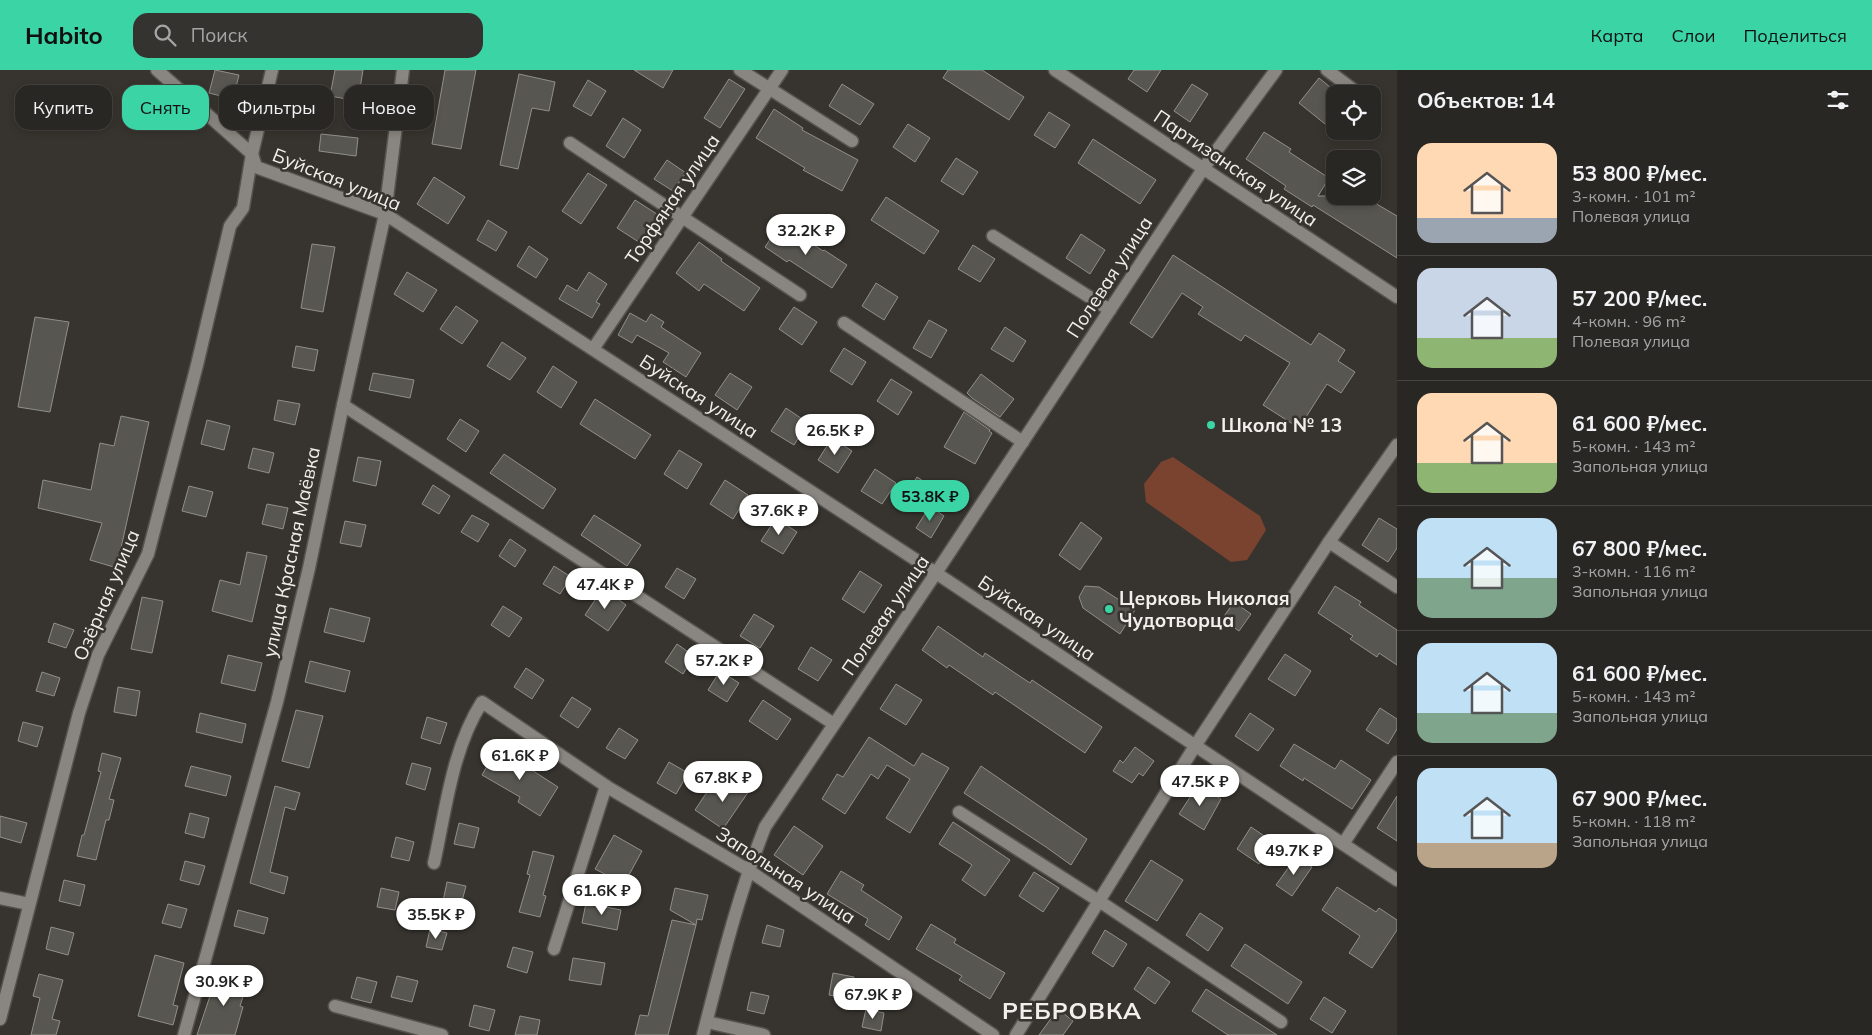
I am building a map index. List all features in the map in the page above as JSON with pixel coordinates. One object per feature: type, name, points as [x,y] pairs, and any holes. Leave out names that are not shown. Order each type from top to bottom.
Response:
[{"type":"street","name":"Буйская улица","points":[[157,70],[252,154],[256,167],[385,214],[936,573],[1397,880]]},
{"type":"street","name":"Озёрная улица","points":[[0,1019],[79,713],[98,655],[148,554],[197,365],[230,226],[243,208],[252,154],[272,70]]},
{"type":"street","name":"улица Красная Маёвка","points":[[184,1035],[277,702],[309,568],[342,405],[385,214],[403,70]]},
{"type":"street","points":[[740,70],[852,141]]},
{"type":"street","name":"Торфяная улица","points":[[593,349],[782,70]]},
{"type":"street","name":"Партизанская улица","points":[[1055,70],[1397,297]]},
{"type":"street","name":"Полевая улица","points":[[704,1035],[748,870],[765,827],[1204,169],[1276,70]]},
{"type":"street","points":[[1326,70],[1347,85]]},
{"type":"street","points":[[570,143],[800,295]]},
{"type":"street","points":[[993,236],[1110,310]]},
{"type":"street","points":[[844,323],[1023,442]]},
{"type":"street","points":[[342,405],[834,724]]},
{"type":"street","points":[[1016,1035],[1195,746],[1329,542],[1397,445]]},
{"type":"street","points":[[1329,542],[1397,587]]},
{"type":"street","name":"Запольная улица","points":[[434,863],[455,768],[470,721],[482,702],[606,786],[748,870],[993,1035]]},
{"type":"street","points":[[1343,844],[1397,762]]},
{"type":"street","points":[[554,949],[606,786]]},
{"type":"street","points":[[959,812],[1099,901],[1281,1022]]},
{"type":"street","points":[[0,898],[29,904]]},
{"type":"street","points":[[335,1006],[442,1035]]},
{"type":"street","points":[[707,1022],[764,1035]]},
{"type":"shaded area","points":[[1173,457],[1260,516],[1266,530],[1247,560],[1231,562],[1146,502],[1144,484],[1161,462]]},
{"type":"building","points":[[215,70],[239,75],[236,85],[219,85],[219,96],[209,93]]},
{"type":"building","points":[[335,70],[363,70],[361,85],[344,85],[344,98],[334,97],[334,85],[332,85]]},
{"type":"building","points":[[445,70],[476,70],[461,149],[432,144]]},
{"type":"building","points":[[634,70],[673,70],[663,88]]},
{"type":"building","points":[[948,70],[982,70],[1024,97],[1009,120],[943,78]]},
{"type":"building","points":[[1134,70],[1161,70],[1147,92],[1128,79]]},
{"type":"building","points":[[519,74],[555,82],[549,111],[532,108],[518,169],[500,165]]},
{"type":"building","points":[[1319,78],[1328,85],[1326,85],[1326,125],[1299,103]]},
{"type":"building","points":[[729,79],[745,89],[720,128],[704,118]]},
{"type":"building","points":[[588,80],[606,91],[591,116],[573,106]]},
{"type":"building","points":[[842,84],[874,104],[860,125],[829,106]]},
{"type":"building","points":[[1192,84],[1208,94],[1190,122],[1174,111]]},
{"type":"building","points":[[774,109],[803,128],[802,130],[858,160],[842,191],[803,170],[805,168],[756,138]]},
{"type":"building","points":[[1049,112],[1070,125],[1055,148],[1034,135]]},
{"type":"building","points":[[623,118],[641,130],[624,158],[606,146]]},
{"type":"building","points":[[908,124],[930,138],[915,162],[893,147]]},
{"type":"building","points":[[1264,132],[1291,149],[1289,152],[1326,176],[1326,183],[1318,196],[1326,196],[1326,205],[1378,205],[1397,216],[1397,258],[1284,189],[1286,186],[1246,159]]},
{"type":"building","points":[[321,134],[358,138],[356,156],[319,151]]},
{"type":"building","points":[[1093,139],[1156,180],[1140,204],[1078,163]]},
{"type":"building","points":[[956,158],[978,172],[963,195],[941,181]]},
{"type":"building","points":[[667,160],[686,173],[673,191],[654,179]]},
{"type":"building","points":[[588,173],[607,185],[581,224],[562,211]]},
{"type":"building","points":[[434,177],[465,197],[448,224],[417,204]]},
{"type":"building","points":[[886,197],[939,231],[924,254],[871,220]]},
{"type":"building","points":[[635,200],[663,218],[645,246],[617,228]]},
{"type":"building","points":[[488,220],[507,232],[496,251],[477,240]]},
{"type":"building","points":[[781,223],[847,265],[832,288],[765,247]]},
{"type":"building","points":[[1081,234],[1105,250],[1090,274],[1066,258]]},
{"type":"building","points":[[699,242],[722,259],[721,261],[760,288],[744,311],[704,284],[699,291],[676,273]]},
{"type":"building","points":[[312,244],[335,247],[323,312],[301,308]]},
{"type":"building","points":[[973,245],[995,259],[980,282],[958,269]]},
{"type":"building","points":[[529,246],[548,259],[536,278],[517,266]]},
{"type":"building","points":[[1173,255],[1311,345],[1319,333],[1345,350],[1338,361],[1355,372],[1341,393],[1327,384],[1299,428],[1263,405],[1290,363],[1245,335],[1241,341],[1198,314],[1203,307],[1182,293],[1152,338],[1130,323]]},
{"type":"building","points":[[407,272],[437,290],[423,312],[394,294]]},
{"type":"building","points":[[589,272],[607,284],[596,302],[600,304],[592,318],[559,299],[567,285],[577,291]]},
{"type":"building","points":[[876,283],[898,297],[884,320],[862,306]]},
{"type":"building","points":[[456,306],[478,321],[462,344],[440,329]]},
{"type":"building","points":[[794,307],[817,322],[802,345],[779,329]]},
{"type":"building","points":[[630,313],[646,322],[651,314],[664,322],[661,327],[701,353],[686,377],[663,362],[669,353],[637,335],[632,343],[618,335]]},
{"type":"building","points":[[35,317],[69,322],[50,412],[18,407]]},
{"type":"building","points":[[929,320],[947,330],[931,358],[913,348]]},
{"type":"building","points":[[1005,327],[1026,341],[1013,362],[991,349]]},
{"type":"building","points":[[502,342],[526,358],[510,380],[487,366]]},
{"type":"building","points":[[296,346],[318,350],[314,371],[292,367]]},
{"type":"building","points":[[844,348],[866,362],[852,385],[830,371]]},
{"type":"building","points":[[553,366],[577,382],[561,408],[537,392]]},
{"type":"building","points":[[373,373],[414,380],[410,398],[369,390]]},
{"type":"building","points":[[730,373],[752,387],[737,410],[715,395]]},
{"type":"building","points":[[981,374],[1014,399],[1000,417],[967,393]]},
{"type":"building","points":[[891,379],[912,392],[898,415],[877,401]]},
{"type":"building","points":[[595,399],[651,435],[635,459],[580,424]]},
{"type":"building","points":[[278,400],[300,404],[295,425],[274,420]]},
{"type":"building","points":[[786,408],[808,423],[794,445],[771,431]]},
{"type":"building","points":[[964,412],[992,433],[975,464],[944,447]]},
{"type":"building","points":[[121,416],[149,422],[121,548],[130,551],[124,570],[90,560],[102,523],[38,508],[43,480],[91,490],[100,443],[114,446]]},
{"type":"building","points":[[460,419],[479,431],[466,452],[447,439]]},
{"type":"building","points":[[207,420],[230,426],[224,450],[201,444]]},
{"type":"building","points":[[832,438],[852,451],[838,473],[818,460]]},
{"type":"building","points":[[253,448],[274,453],[269,473],[248,468]]},
{"type":"building","points":[[679,450],[702,464],[687,489],[664,474]]},
{"type":"building","points":[[504,454],[556,489],[543,509],[490,473]]},
{"type":"building","points":[[358,457],[381,461],[376,486],[353,481]]},
{"type":"building","points":[[875,469],[896,483],[882,504],[861,491]]},
{"type":"building","points":[[917,477],[937,490],[923,512],[903,499]]},
{"type":"building","points":[[725,480],[748,495],[733,519],[710,504]]},
{"type":"building","points":[[433,485],[450,496],[439,514],[422,504]]},
{"type":"building","points":[[189,486],[213,492],[206,517],[182,511]]},
{"type":"building","points":[[267,504],[288,508],[283,529],[262,524]]},
{"type":"building","points":[[930,506],[944,516],[931,538],[916,528]]},
{"type":"building","points":[[472,515],[489,524],[478,542],[461,532]]},
{"type":"building","points":[[594,515],[641,545],[627,566],[581,535]]},
{"type":"building","points":[[776,518],[797,532],[783,554],[761,541]]},
{"type":"building","points":[[1379,518],[1397,529],[1397,548],[1388,562],[1362,545]]},
{"type":"building","points":[[345,521],[366,525],[361,547],[340,543]]},
{"type":"building","points":[[1081,522],[1102,538],[1080,570],[1059,555]]},
{"type":"building","points":[[510,539],[526,550],[515,567],[499,556]]},
{"type":"building","points":[[247,552],[267,556],[252,622],[212,611],[220,580],[240,585]]},
{"type":"building","points":[[554,566],[571,577],[560,594],[543,584]]},
{"type":"building","points":[[677,568],[696,579],[684,599],[665,587]]},
{"type":"building","points":[[860,571],[882,585],[864,613],[842,599]]},
{"type":"building","name":"Церковь Николая Чудотворца","points":[[1085,586],[1099,587],[1135,610],[1120,634],[1083,608],[1079,597]]},
{"type":"building","points":[[1335,586],[1361,602],[1359,605],[1397,630],[1397,665],[1379,653],[1377,657],[1350,639],[1353,636],[1318,613]]},
{"type":"building","points":[[603,588],[626,605],[608,631],[585,615]]},
{"type":"building","points":[[142,597],[163,601],[152,653],[131,649]]},
{"type":"building","points":[[1234,602],[1251,614],[1239,631],[1222,619]]},
{"type":"building","points":[[503,606],[522,618],[509,637],[491,625]]},
{"type":"building","points":[[330,608],[370,618],[364,642],[324,632]]},
{"type":"building","points":[[754,614],[774,626],[760,648],[740,636]]},
{"type":"building","points":[[54,623],[74,630],[66,648],[48,642]]},
{"type":"building","points":[[938,626],[983,657],[985,653],[1030,683],[1032,680],[1102,727],[1085,753],[995,692],[993,695],[949,665],[947,668],[922,650]]},
{"type":"building","points":[[677,644],[694,656],[683,674],[665,662]]},
{"type":"building","points":[[811,647],[832,660],[818,681],[798,669]]},
{"type":"building","points":[[1285,654],[1311,671],[1295,696],[1268,679]]},
{"type":"building","points":[[228,655],[262,663],[255,691],[221,683]]},
{"type":"building","points":[[310,661],[350,671],[345,692],[305,682]]},
{"type":"building","points":[[526,668],[544,680],[532,699],[514,687]]},
{"type":"building","points":[[720,671],[739,683],[727,702],[708,690]]},
{"type":"building","points":[[42,672],[60,678],[54,696],[36,691]]},
{"type":"building","points":[[896,684],[922,700],[906,725],[880,709]]},
{"type":"building","points":[[118,687],[140,691],[136,716],[114,712]]},
{"type":"building","points":[[572,697],[591,709],[578,728],[560,716]]},
{"type":"building","points":[[763,700],[791,719],[777,740],[749,721]]},
{"type":"building","points":[[1380,708],[1397,719],[1397,729],[1388,744],[1366,730]]},
{"type":"building","points":[[296,710],[323,716],[309,768],[282,761]]},
{"type":"building","points":[[200,713],[246,724],[242,743],[196,732]]},
{"type":"building","points":[[1250,713],[1274,729],[1258,751],[1235,736]]},
{"type":"building","points":[[427,717],[447,723],[440,744],[421,738]]},
{"type":"building","points":[[23,722],[43,727],[37,747],[18,741]]},
{"type":"building","points":[[619,728],[638,740],[625,759],[606,748]]},
{"type":"building","points":[[869,737],[914,766],[922,753],[949,768],[910,833],[886,818],[910,779],[887,765],[878,779],[871,774],[845,814],[822,799],[837,774],[843,777]]},
{"type":"building","points":[[1294,744],[1335,769],[1341,760],[1371,780],[1352,809],[1304,778],[1303,781],[1280,766]]},
{"type":"building","points":[[498,747],[525,763],[524,765],[558,787],[540,816],[518,802],[520,797],[482,775]]},
{"type":"building","points":[[1135,747],[1154,761],[1143,776],[1139,773],[1132,783],[1113,771],[1120,760],[1123,763]]},
{"type":"building","points":[[102,753],[121,758],[109,799],[114,800],[109,820],[106,820],[96,860],[77,856],[101,772],[98,771]]},
{"type":"building","points":[[669,762],[688,773],[676,794],[657,783]]},
{"type":"building","points":[[412,763],[431,768],[425,790],[406,784]]},
{"type":"building","points":[[191,766],[231,776],[226,796],[185,786]]},
{"type":"building","points":[[981,766],[1087,839],[1071,865],[964,793]]},
{"type":"building","points":[[733,777],[751,788],[723,829],[695,810],[709,789],[721,797]]},
{"type":"building","points":[[1198,785],[1221,799],[1204,830],[1179,814]]},
{"type":"building","points":[[275,786],[300,793],[295,810],[285,807],[270,872],[288,877],[284,894],[250,883]]},
{"type":"building","points":[[1397,796],[1397,841],[1377,828]]},
{"type":"building","points":[[190,813],[209,818],[204,838],[185,833]]},
{"type":"building","points":[[0,816],[27,823],[21,843],[0,837]]},
{"type":"building","points":[[953,822],[1010,860],[985,896],[962,880],[972,865],[939,844]]},
{"type":"building","points":[[459,823],[479,828],[474,848],[454,844]]},
{"type":"building","points":[[794,826],[823,846],[803,875],[774,855]]},
{"type":"building","points":[[1251,827],[1273,842],[1259,864],[1237,849]]},
{"type":"building","points":[[614,835],[642,851],[624,884],[595,869]]},
{"type":"building","points":[[396,837],[414,842],[409,861],[391,857]]},
{"type":"building","points":[[533,851],[554,856],[543,895],[546,896],[540,917],[519,912],[530,875],[527,874]]},
{"type":"building","points":[[1296,857],[1312,867],[1292,896],[1276,885]]},
{"type":"building","points":[[1151,860],[1183,880],[1157,921],[1125,901]]},
{"type":"building","points":[[185,861],[205,866],[199,885],[180,880]]},
{"type":"building","points":[[841,871],[864,885],[861,890],[902,917],[889,940],[865,925],[868,919],[827,894]]},
{"type":"building","points":[[1034,872],[1059,888],[1043,912],[1019,896]]},
{"type":"building","points":[[64,880],[85,885],[80,906],[59,901]]},
{"type":"building","points":[[447,882],[466,886],[461,905],[443,901]]},
{"type":"building","points":[[1337,887],[1376,912],[1379,908],[1397,920],[1397,930],[1372,968],[1349,953],[1360,936],[1322,910]]},
{"type":"building","points":[[381,888],[399,892],[395,910],[377,907]]},
{"type":"building","points":[[675,888],[708,895],[702,920],[697,919],[696,925],[670,910]]},
{"type":"building","points":[[586,903],[621,910],[617,930],[582,923]]},
{"type":"building","points":[[168,904],[187,909],[181,928],[162,923]]},
{"type":"building","points":[[238,910],[268,918],[264,934],[234,926]]},
{"type":"building","points":[[1200,913],[1223,928],[1208,951],[1186,935]]},
{"type":"building","points":[[672,920],[696,925],[668,1035],[635,1035],[640,1015],[648,1016]]},
{"type":"building","points":[[931,924],[956,939],[954,943],[1005,973],[990,999],[959,980],[962,976],[916,949]]},
{"type":"building","points":[[767,925],[784,930],[780,947],[762,943]]},
{"type":"building","points":[[51,927],[74,933],[68,955],[46,949]]},
{"type":"building","points":[[430,929],[447,933],[442,950],[426,947]]},
{"type":"building","points":[[1105,930],[1127,944],[1113,967],[1092,953]]},
{"type":"building","points":[[1245,944],[1302,982],[1288,1004],[1231,966]]},
{"type":"building","points":[[513,947],[533,952],[527,973],[507,967]]},
{"type":"building","points":[[155,955],[184,963],[173,1005],[178,1006],[173,1025],[138,1016]]},
{"type":"building","points":[[573,958],[605,963],[601,985],[569,980]]},
{"type":"building","points":[[1148,967],[1170,982],[1155,1004],[1134,989]]},
{"type":"building","points":[[218,972],[248,981],[240,1006],[243,1007],[235,1035],[197,1035]]},
{"type":"building","points":[[833,973],[854,977],[850,998],[829,995]]},
{"type":"building","points":[[39,974],[63,980],[52,1019],[60,1021],[56,1035],[31,1035],[40,998],[33,996]]},
{"type":"building","points":[[397,976],[418,981],[412,1002],[391,997]]},
{"type":"building","points":[[357,977],[377,982],[371,1003],[351,998]]},
{"type":"building","points":[[1206,989],[1277,1035],[1228,1035],[1192,1011]]},
{"type":"building","points":[[751,992],[769,996],[764,1014],[747,1010]]},
{"type":"building","points":[[1324,997],[1346,1011],[1332,1033],[1310,1019]]},
{"type":"building","points":[[474,1005],[495,1010],[489,1031],[469,1026]]},
{"type":"building","points":[[866,1009],[884,1013],[881,1031],[862,1027]]},
{"type":"building","points":[[1058,1009],[1073,1021],[1063,1035],[1039,1035]]},
{"type":"building","points":[[520,1016],[540,1020],[537,1035],[515,1035]]},
{"type":"place","name":"Школа № 13","points":[[1211,425]]},
{"type":"place","name":"Церковь Николая Чудотворца","points":[[1109,609]]},
{"type":"district","name":"РЕБРОВКА","points":[[1072,1011]]}]
